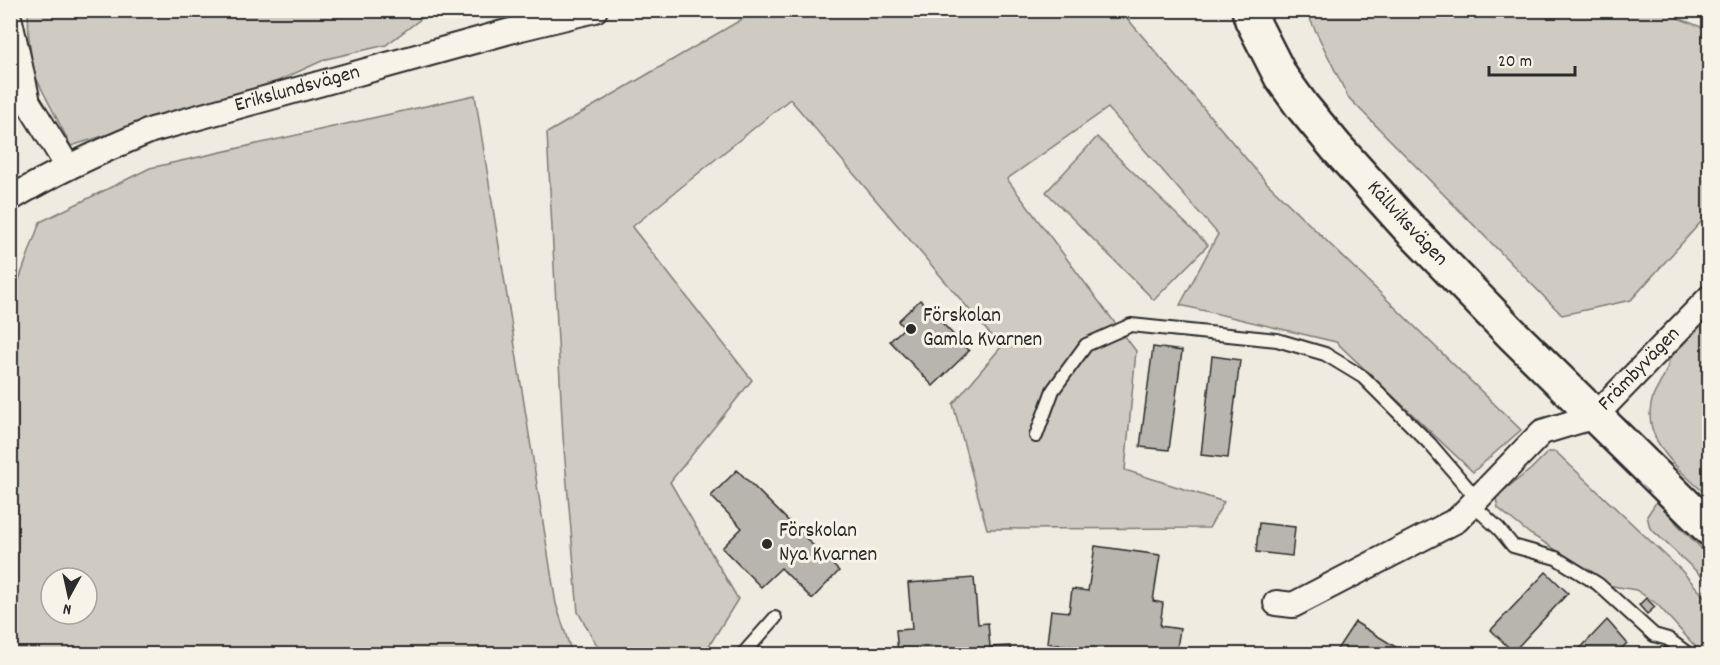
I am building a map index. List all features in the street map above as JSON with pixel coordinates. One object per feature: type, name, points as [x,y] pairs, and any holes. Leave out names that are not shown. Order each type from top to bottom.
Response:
[{"type":"street","name":"Erikslundsvägen","points":[[10,199],[104,149],[152,130],[559,14],[595,10]]},
{"type":"street","name":"Källviksvägen","points":[[1249,10],[1281,77],[1336,147],[1407,226],[1514,336],[1710,529]]},
{"type":"street","points":[[10,21],[28,102],[68,167]]},
{"type":"street","name":"Främbyvägen","points":[[1595,416],[1710,297]]},
{"type":"street","points":[[1276,603],[1293,605],[1457,520],[1542,432],[1595,416]]},
{"type":"lane","points":[[1036,436],[1053,390],[1086,345],[1131,325],[1277,340],[1325,354],[1363,377],[1430,444],[1475,502],[1514,546],[1556,558],[1598,584],[1654,635],[1668,639],[1687,653]]},
{"type":"lane","points":[[743,654],[775,618]]},
{"type":"shaded area","points":[[28,11],[423,11],[422,18],[386,45],[326,59],[278,81],[71,146],[33,72]]},
{"type":"shaded area","points":[[756,11],[1121,11],[1266,182],[1521,430],[1473,472],[1336,342],[1180,305],[1218,234],[1108,108],[1007,179],[1136,351],[1125,470],[1224,502],[1209,528],[987,529],[953,404],[1001,347],[790,99],[632,227],[752,380],[670,482],[738,599],[704,654],[602,654],[578,612],[563,437],[547,133]]},
{"type":"shaded area","points":[[1306,11],[1660,11],[1709,30],[1709,213],[1631,300],[1562,315],[1348,97]]},
{"type":"shaded area","points":[[475,95],[556,604],[572,654],[11,654],[11,302],[40,222],[150,168]]},
{"type":"shaded area","points":[[1097,137],[1208,245],[1154,300],[1046,192]]},
{"type":"shaded area","points":[[1709,317],[1709,497],[1665,454],[1657,441],[1650,413],[1653,397],[1669,359]]},
{"type":"shaded area","points":[[1548,452],[1556,452],[1681,570],[1709,602],[1709,654],[1702,654],[1657,604],[1636,590],[1607,585],[1530,534],[1498,508],[1496,498],[1499,494],[1530,470]]},
{"type":"shaded area","points":[[1659,498],[1677,524],[1709,556],[1709,583],[1650,528],[1647,516]]},
{"type":"building","points":[[920,300],[969,351],[933,386],[890,341],[904,328],[898,321]]},
{"type":"building","points":[[1153,347],[1182,351],[1169,450],[1140,447]]},
{"type":"building","points":[[1212,356],[1240,360],[1228,458],[1201,455]]},
{"type":"building","points":[[737,470],[839,571],[812,599],[781,568],[761,587],[722,548],[742,528],[711,496]]},
{"type":"building","points":[[1259,523],[1295,527],[1292,556],[1256,552]]},
{"type":"building","points":[[1095,546],[1160,555],[1153,601],[1163,603],[1160,626],[1180,629],[1176,654],[1129,654],[1047,643],[1051,610],[1069,612],[1072,589],[1088,591]]},
{"type":"building","points":[[1546,572],[1568,593],[1513,652],[1491,630]]},
{"type":"building","points":[[974,578],[978,624],[988,623],[990,647],[1010,646],[1011,654],[898,654],[896,630],[912,629],[908,583]]},
{"type":"building","points":[[1646,598],[1655,607],[1647,614],[1639,605]]},
{"type":"building","points":[[1607,620],[1627,643],[1616,654],[1575,654]]},
{"type":"building","points":[[1355,622],[1407,654],[1334,654]]},
{"type":"building","points":[[1665,647],[1672,654],[1659,654]]},
{"type":"place","name":"Förskolan Gamla Kvarnen","points":[[911,329]]},
{"type":"place","name":"Förskolan Nya Kvarnen","points":[[767,544]]}]
